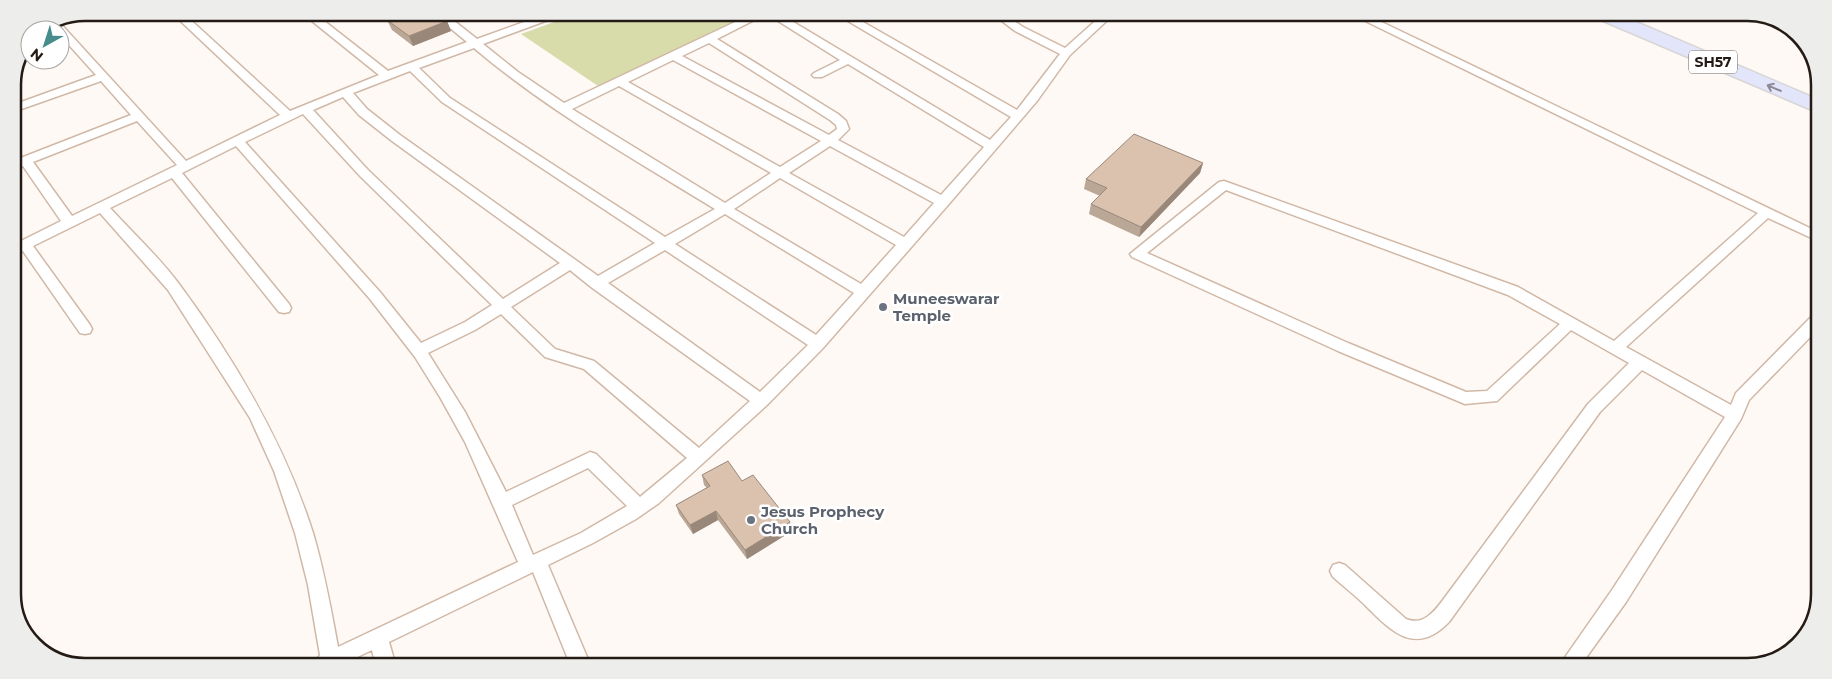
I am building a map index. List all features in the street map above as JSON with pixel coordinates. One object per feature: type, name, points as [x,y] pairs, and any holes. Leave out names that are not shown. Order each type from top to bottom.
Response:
[{"type":"main road","name":"SH57","points":[[1619,21],[1811,104]]},
{"type":"main road","name":"SH57","points":[[1654,21],[1811,89]]},
{"type":"street","points":[[186,21],[288,116]]},
{"type":"street","points":[[317,21],[387,76]]},
{"type":"street","points":[[449,21],[500,66],[564,108],[863,292]]},
{"type":"street","points":[[21,246],[236,140],[306,108],[412,66],[536,21]]},
{"type":"street","points":[[564,108],[747,21]]},
{"type":"street","points":[[784,21],[991,146]]},
{"type":"street","points":[[853,21],[1018,116]]},
{"type":"street","points":[[1007,21],[1019,30],[1066,53]]},
{"type":"street","points":[[336,658],[612,525],[639,507],[700,458],[818,344],[1018,116],[1066,53],[1101,21]]},
{"type":"street","points":[[1368,21],[1811,234]]},
{"type":"street","points":[[70,39],[138,116],[284,308]]},
{"type":"street","points":[[596,284],[726,208],[829,141],[843,129],[839,121],[710,39]]},
{"type":"street","points":[[674,56],[942,202]]},
{"type":"street","points":[[818,75],[848,60]]},
{"type":"street","points":[[412,66],[446,100],[818,344]]},
{"type":"street","points":[[21,106],[103,76]]},
{"type":"street","points":[[620,82],[905,244]]},
{"type":"street","points":[[345,92],[378,125],[596,284],[761,401]]},
{"type":"street","points":[[306,108],[364,173],[550,353],[555,356],[580,360],[589,365],[700,458]]},
{"type":"street","points":[[21,162],[138,116]]},
{"type":"street","points":[[236,140],[356,274],[419,351],[462,418],[534,564],[577,658]]},
{"type":"street","points":[[25,160],[69,222]]},
{"type":"street","points":[[1569,324],[1492,397],[1465,398],[1343,347],[1137,254],[1224,185],[1513,291],[1569,324],[1616,348],[1639,363],[1735,415]]},
{"type":"street","points":[[101,206],[172,286],[257,416],[282,471],[304,533],[317,585],[327,658]]},
{"type":"street","points":[[1616,348],[1767,212]]},
{"type":"street","points":[[21,249],[85,329]]},
{"type":"street","points":[[419,351],[502,306],[569,264]]},
{"type":"street","points":[[1576,658],[1619,596],[1735,415],[1742,397],[1811,326]]},
{"type":"street","points":[[1339,571],[1384,614],[1408,630],[1421,630],[1433,624],[1457,596],[1594,408],[1639,363]]},
{"type":"street","points":[[503,501],[590,459],[639,507]]},
{"type":"street","points":[[378,638],[384,658]]},
{"type":"green space","points":[[557,21],[741,21],[601,88],[521,34]]},
{"type":"building","points":[[388,21],[447,21],[409,36]]},
{"type":"building","points":[[1134,134],[1203,163],[1141,227],[1091,204],[1107,188],[1086,179]]},
{"type":"building","name":"Jesus Prophecy Church","points":[[728,461],[742,481],[753,475],[790,522],[745,550],[716,511],[690,525],[676,505],[710,486],[702,475]]},
{"type":"place","name":"Muneeswarar Temple","points":[[883,307]]},
{"type":"place","name":"Jesus Prophecy Church","points":[[751,520]]}]
